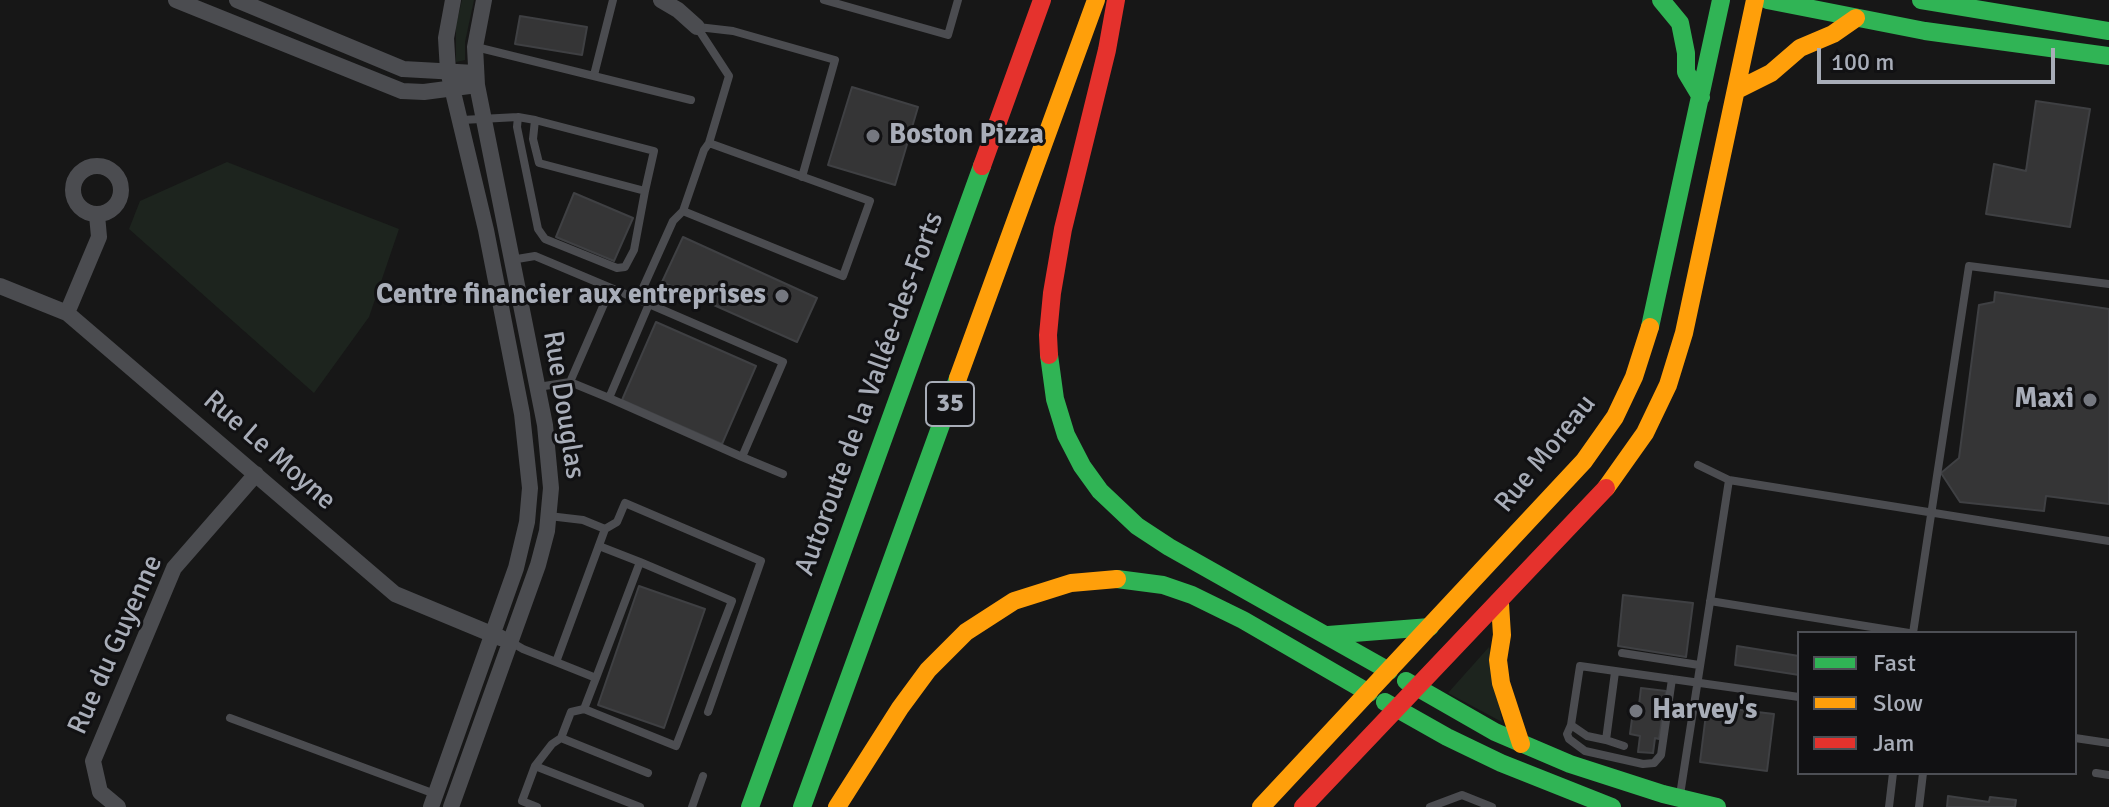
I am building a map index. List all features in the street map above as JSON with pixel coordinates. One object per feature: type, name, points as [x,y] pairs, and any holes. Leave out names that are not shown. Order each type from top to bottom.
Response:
[{"type":"main road","name":"Autoroute de la Vallée-des-Forts","points":[[750,807],[1042,0]]},
{"type":"main road","name":"35","points":[[802,807],[1096,0]]},
{"type":"main road","points":[[1116,0],[1107,50],[1065,221],[1052,293],[1049,354],[1060,418],[1090,478],[1112,504],[1137,526],[1169,547],[1328,635],[1461,714],[1521,744],[1591,772],[1680,803],[1717,807]]},
{"type":"main road","points":[[1661,0],[1680,23],[1686,72],[1701,97]]},
{"type":"main road","name":"Rue Moreau","points":[[1261,807],[1575,472],[1622,404],[1649,331],[1721,0]]},
{"type":"main road","points":[[1303,807],[1500,604],[1610,484],[1635,449],[1660,403],[1684,333],[1755,0]]},
{"type":"main road","points":[[1767,0],[2020,46],[2109,56]]},
{"type":"main road","points":[[1921,0],[2109,31]]},
{"type":"main road","points":[[1737,90],[1771,73],[1800,48],[1833,34],[1856,18]]},
{"type":"main road","points":[[837,807],[892,719],[928,670],[966,632],[1014,601],[1071,583],[1104,579],[1163,585],[1192,595],[1501,763],[1612,807]]},
{"type":"main road","points":[[1500,604],[1502,635],[1498,660],[1501,683],[1521,744]]},
{"type":"main road","points":[[1328,635],[1398,627],[1430,627]]},
{"type":"street","points":[[176,0],[194,3],[402,91],[424,92],[451,79]]},
{"type":"street","points":[[237,0],[403,69],[451,79],[476,79]]},
{"type":"street","name":"Rue Douglas","points":[[433,801],[525,537],[529,506],[529,469],[522,414],[451,79],[446,38],[453,0]]},
{"type":"street","name":"Rue Douglas","points":[[451,807],[538,565],[549,516],[550,456],[476,79],[475,47],[484,0]]},
{"type":"street","points":[[661,0],[686,7],[697,27]]},
{"type":"street","points":[[67,313],[99,237],[97,215]]},
{"type":"street","name":"Rue Le Moyne","points":[[0,286],[67,313],[395,594],[511,642]]},
{"type":"street","name":"Rue du Guyenne","points":[[118,807],[100,792],[93,761],[174,568],[256,474]]},
{"type":"lane","points":[[594,75],[613,0]]},
{"type":"lane","points":[[824,0],[948,35],[958,0]]},
{"type":"lane","points":[[638,299],[673,221],[683,211],[709,143],[729,76],[697,27]]},
{"type":"lane","points":[[697,27],[733,31],[835,60],[802,177]]},
{"type":"lane","points":[[475,47],[691,100]]},
{"type":"lane","points":[[462,120],[518,117],[654,151],[634,250],[625,267],[617,268],[545,239],[538,229],[517,127],[518,117]]},
{"type":"lane","points":[[535,120],[533,139],[539,163],[645,191]]},
{"type":"lane","points":[[683,211],[843,276],[870,201],[709,143]]},
{"type":"lane","points":[[511,260],[535,256],[783,362],[742,457]]},
{"type":"lane","points":[[1911,631],[1969,266],[2109,284]]},
{"type":"lane","points":[[570,382],[611,288]]},
{"type":"lane","points":[[609,398],[649,304]]},
{"type":"lane","points":[[538,387],[570,382],[783,474]]},
{"type":"lane","points":[[1698,465],[1729,480],[2109,541]]},
{"type":"lane","points":[[1680,803],[1729,480]]},
{"type":"lane","points":[[556,662],[605,529],[617,522],[625,503],[761,561],[708,712]]},
{"type":"lane","points":[[549,516],[583,520],[605,529]]},
{"type":"lane","points":[[537,807],[522,801],[535,766],[552,744],[561,738],[571,712],[584,709],[676,746],[732,601],[599,546]]},
{"type":"lane","points":[[584,709],[640,562]]},
{"type":"lane","points":[[1710,601],[1898,631]]},
{"type":"lane","points":[[511,642],[596,678]]},
{"type":"lane","points":[[1622,653],[1699,665]]},
{"type":"lane","points":[[1672,679],[1661,755],[1654,763],[1643,764],[1585,751],[1569,739],[1567,734],[1580,666],[1615,672],[1697,682],[1797,697]]},
{"type":"lane","points":[[1606,740],[1615,672]]},
{"type":"lane","name":"Rue Douglas","points":[[230,718],[433,801]]},
{"type":"lane","points":[[1571,725],[1587,736],[1624,746]]},
{"type":"lane","points":[[561,738],[648,773]]},
{"type":"lane","points":[[2077,738],[2109,743]]},
{"type":"lane","points":[[535,766],[640,807]]},
{"type":"lane","points":[[2096,773],[2109,775]]},
{"type":"lane","points":[[1889,807],[1893,775]]},
{"type":"lane","points":[[1919,807],[1923,775]]},
{"type":"lane","points":[[692,807],[703,776]]},
{"type":"lane","points":[[1430,807],[1448,803],[1462,795],[1492,807]]},
{"type":"shaded area","points":[[462,0],[474,0],[465,42],[465,60],[456,62],[456,25]]},
{"type":"shaded area","points":[[227,162],[399,229],[369,317],[314,393],[129,229],[140,201]]},
{"type":"shaded area","points":[[1489,647],[1502,722],[1448,693]]},
{"type":"building","points":[[520,16],[587,27],[582,55],[515,44]]},
{"type":"building","name":"Boston Pizza","points":[[852,87],[918,107],[895,185],[828,165]]},
{"type":"building","points":[[2036,101],[2090,109],[2070,227],[1986,214],[1994,164],[2026,171]]},
{"type":"building","points":[[574,193],[633,218],[614,261],[556,237]]},
{"type":"building","points":[[683,237],[817,298],[797,342],[662,282]]},
{"type":"building","points":[[1995,292],[2109,309],[2109,504],[2046,496],[2044,511],[1960,502],[1941,473],[1959,458],[1979,305],[1994,302]]},
{"type":"building","points":[[656,322],[756,366],[722,444],[622,400]]},
{"type":"building","points":[[639,586],[705,609],[664,728],[598,705]]},
{"type":"building","points":[[1623,595],[1693,603],[1686,657],[1618,646]]},
{"type":"building","points":[[1737,646],[1797,656],[1797,675],[1735,665]]},
{"type":"building","points":[[1641,688],[1666,691],[1659,739],[1655,738],[1653,753],[1638,752],[1640,736],[1630,734],[1634,704],[1639,705]]},
{"type":"building","points":[[1707,706],[1774,714],[1767,771],[1700,762]]},
{"type":"building","points":[[1948,796],[1989,802],[1990,797],[2016,800],[2015,807],[1947,807]]},
{"type":"traffic: fast","points":[[1661,0],[1680,23],[1686,72],[1701,97]]},
{"type":"traffic: fast","points":[[1650,327],[1721,0]]},
{"type":"traffic: fast","points":[[1767,0],[1925,31],[2109,56]]},
{"type":"traffic: fast","points":[[1921,0],[2109,31]]},
{"type":"traffic: fast","points":[[750,807],[982,166]]},
{"type":"traffic: fast","points":[[1049,355],[1055,399],[1066,435],[1082,466],[1100,491],[1137,526],[1389,671]]},
{"type":"traffic: fast","points":[[802,807],[958,378]]},
{"type":"traffic: fast","points":[[1117,579],[1163,585],[1192,595],[1243,620],[1369,693]]},
{"type":"traffic: fast","points":[[1328,635],[1430,627]]},
{"type":"traffic: fast","points":[[1406,681],[1495,732],[1570,764],[1663,794],[1717,807]]},
{"type":"traffic: fast","points":[[1385,702],[1501,763],[1612,807]]},
{"type":"traffic: slow","points":[[958,378],[1096,0]]},
{"type":"traffic: slow","points":[[1606,488],[1645,433],[1668,385],[1684,333],[1755,0]]},
{"type":"traffic: slow","points":[[1737,90],[1771,73],[1800,48],[1833,34],[1856,18]]},
{"type":"traffic: slow","points":[[1261,807],[1584,461],[1615,417],[1634,377],[1650,327]]},
{"type":"traffic: slow","points":[[837,807],[928,670],[966,632],[1014,601],[1071,583],[1117,579]]},
{"type":"traffic: slow","points":[[1500,604],[1502,635],[1498,660],[1501,683],[1521,744]]},
{"type":"traffic: jam","points":[[982,166],[1042,0]]},
{"type":"traffic: jam","points":[[1049,355],[1052,293],[1063,229],[1107,50],[1116,0]]},
{"type":"traffic: jam","points":[[1303,807],[1606,488]]},
{"type":"place","name":"Boston Pizza","points":[[873,136]]},
{"type":"place","name":"Centre financier aux entreprises","points":[[782,296]]},
{"type":"place","name":"Maxi","points":[[2090,400]]},
{"type":"place","name":"Harvey's","points":[[1636,711]]}]
